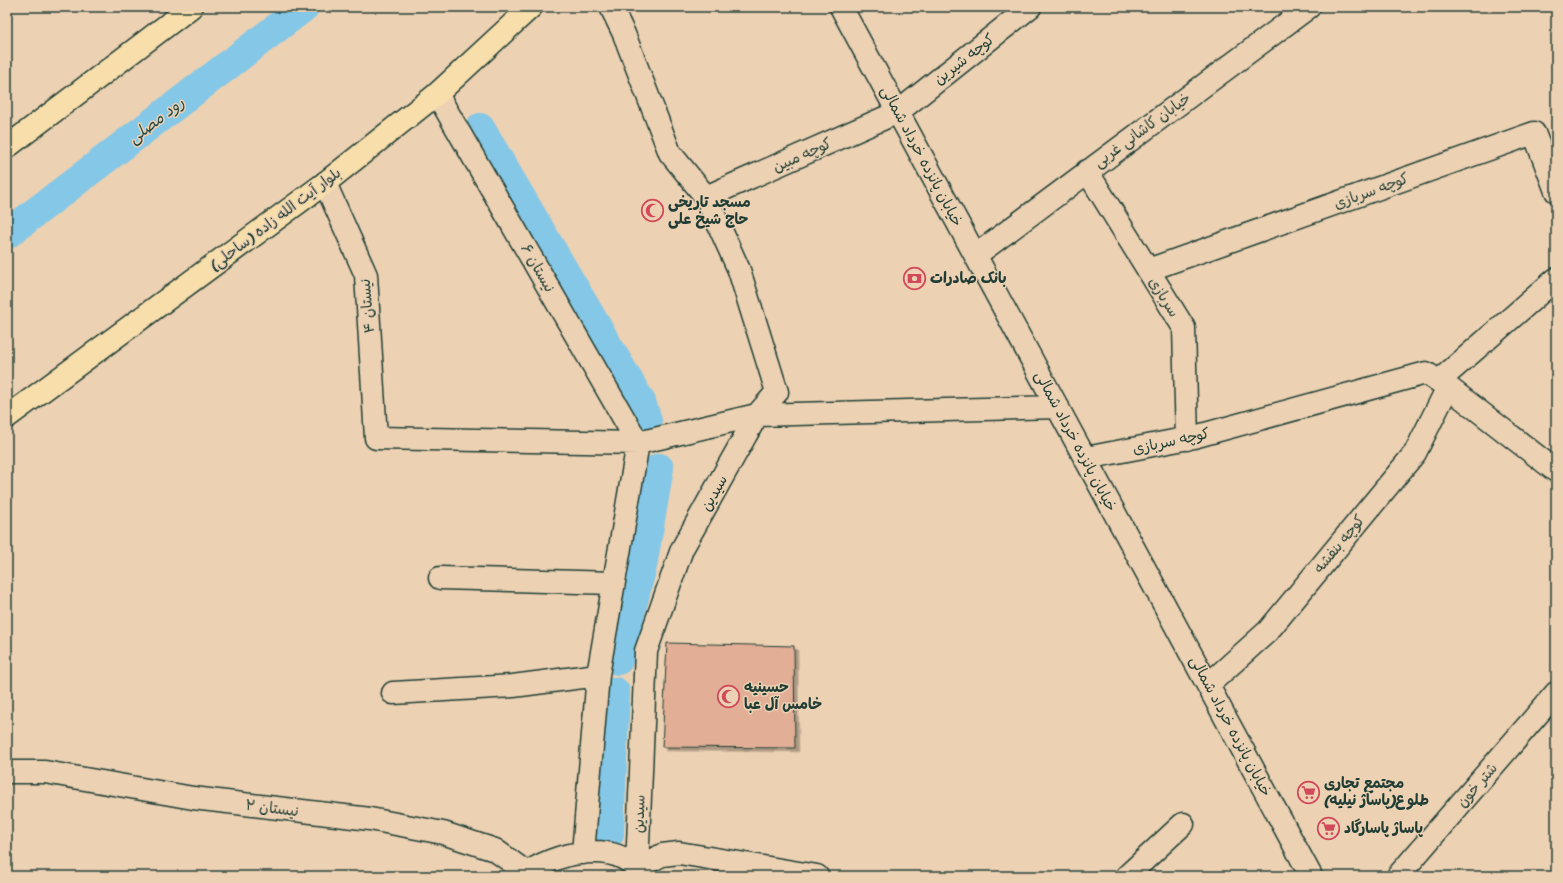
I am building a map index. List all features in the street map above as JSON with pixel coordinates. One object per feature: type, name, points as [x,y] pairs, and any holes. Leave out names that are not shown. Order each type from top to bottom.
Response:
[{"type":"main road","points":[[7,147],[191,7]]},
{"type":"main road","name":"بلوار آیت الله زاده (ساحلی)","points":[[7,417],[325,183],[437,94],[531,7]]},
{"type":"street","points":[[611,7],[624,34],[670,153],[706,198]]},
{"type":"street","name":"خیابان پانزده خرداد شمالی","points":[[842,7],[1311,876]]},
{"type":"street","name":"کوچه شیرین","points":[[898,112],[1030,7]]},
{"type":"street","name":"خیابان کاشانی غربی","points":[[976,255],[1087,171],[1310,7]]},
{"type":"street","name":"نیستان ۶","points":[[437,94],[638,443]]},
{"type":"street","name":"کوچه مبین","points":[[706,198],[898,112]]},
{"type":"street","name":"کوچه سربازی","points":[[1148,270],[1534,133],[1556,191]]},
{"type":"street","name":"سربازی","points":[[1087,171],[1184,328],[1187,439]]},
{"type":"street","name":"نیستان ۴","points":[[325,183],[366,275],[376,438],[638,443]]},
{"type":"street","name":"سیدین","points":[[640,872],[646,651],[682,549],[757,415],[777,392],[739,270],[706,198]]},
{"type":"street","points":[[1443,384],[1556,279]]},
{"type":"street","name":"کوچه سربازی","points":[[1086,458],[1187,439],[1426,373],[1443,384],[1556,471]]},
{"type":"street","name":"کوچه بنفشه","points":[[1208,685],[1268,631],[1415,453],[1443,384]]},
{"type":"street","points":[[583,853],[598,675],[638,443],[757,415],[1058,407]]},
{"type":"street","points":[[440,578],[613,583]]},
{"type":"street","points":[[393,693],[512,686],[598,675]]},
{"type":"street","name":"شتر خون","points":[[1398,876],[1556,693]]},
{"type":"street","name":"نیستان ۲","points":[[7,772],[45,772],[193,798],[370,819],[443,833],[495,850],[525,875]]},
{"type":"street","points":[[1127,876],[1183,824]]},
{"type":"street","points":[[525,875],[548,862],[583,853],[606,853],[617,855],[628,860],[640,872],[662,855],[679,853],[817,876]]},
{"type":"building","name":"حسینیه خامس آل عبا","points":[[667,643],[794,646],[795,748],[662,747]]},
{"type":"waterway","name":"رود مصلی","points":[[7,234],[304,7]]},
{"type":"waterway","points":[[480,128],[641,402],[647,421]]},
{"type":"waterway","points":[[618,660],[642,566],[659,468]]},
{"type":"waterway","points":[[609,834],[615,692]]},
{"type":"place","name":"مسجد تاریخی حاج شیخ علی","points":[[652,211]]},
{"type":"place","name":"بانک صادرات","points":[[915,278]]},
{"type":"place","name":"حسینیه خامس آل عبا","points":[[729,696]]},
{"type":"place","name":"مجتمع تجاری طلوع(پاساژ نیلیه)","points":[[1309,792]]},
{"type":"place","name":"پاساژ پاسارگاد","points":[[1329,828]]}]
